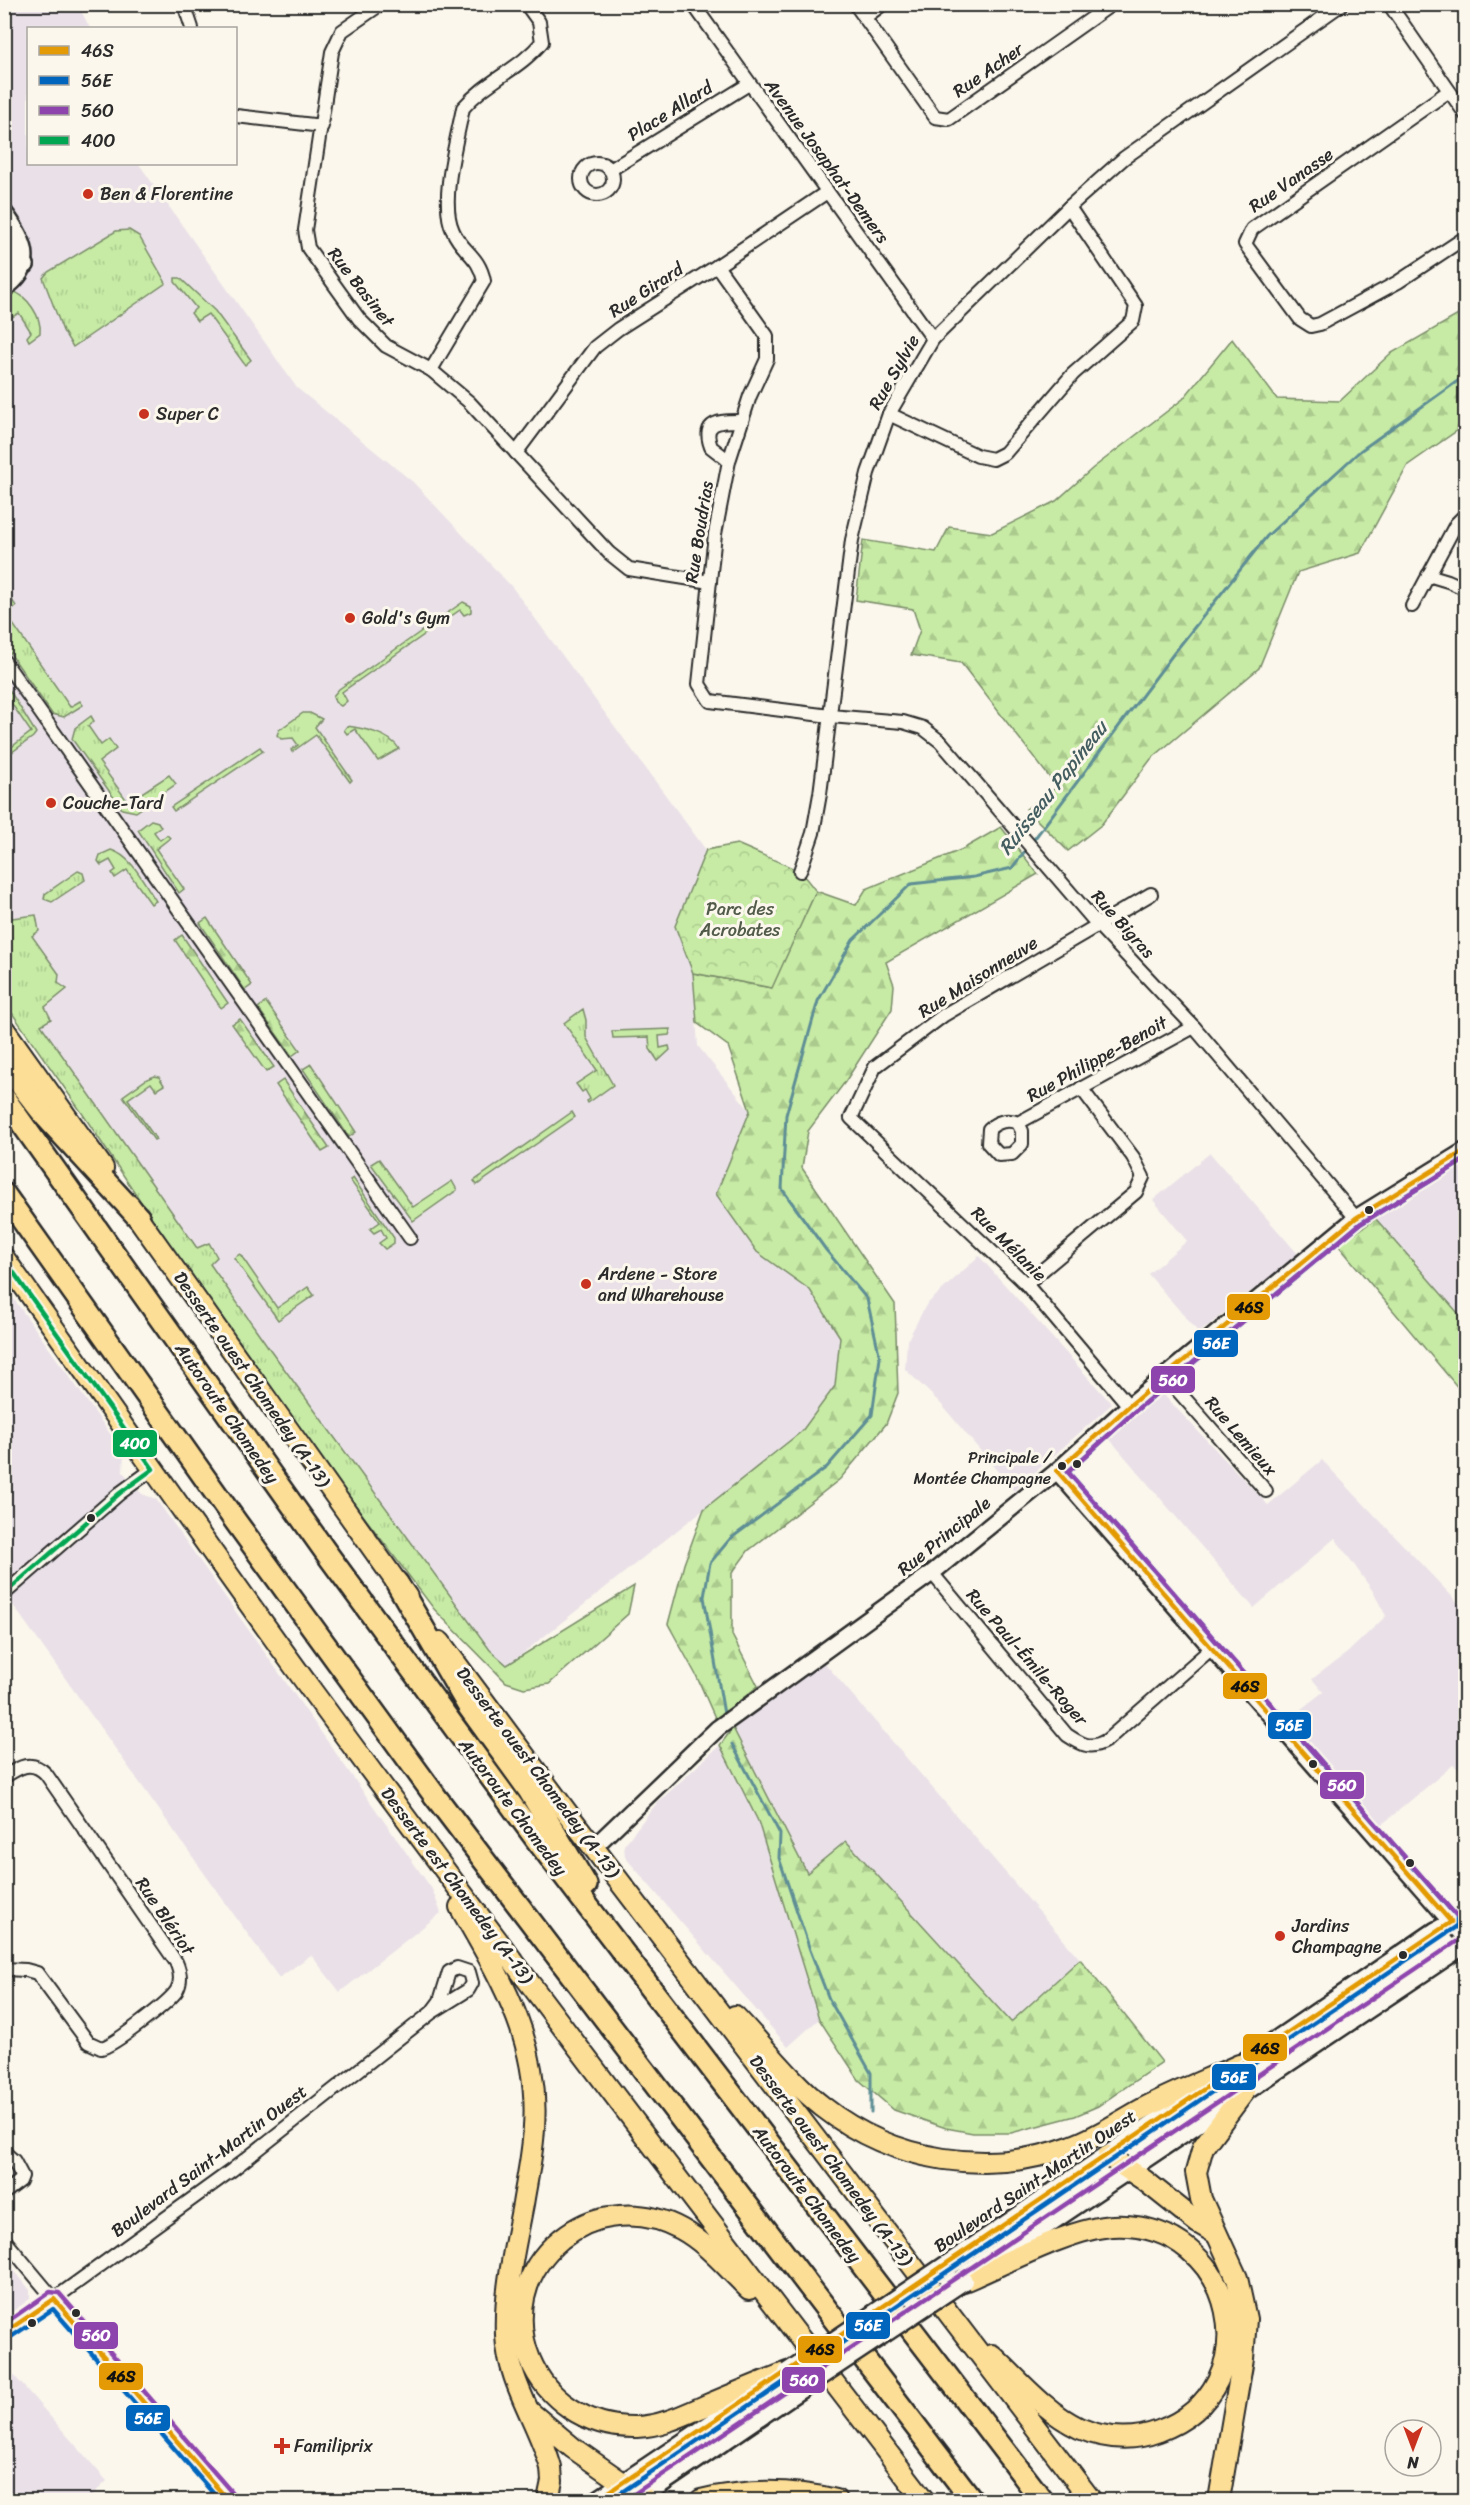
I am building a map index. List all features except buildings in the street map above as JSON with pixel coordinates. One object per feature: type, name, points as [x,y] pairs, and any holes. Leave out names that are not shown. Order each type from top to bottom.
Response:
[{"type":"highway","points":[[4,1064],[47,1118],[139,1218]]},
{"type":"highway","name":"Autoroute Chomedey","points":[[4,1098],[325,1551],[537,1840],[1042,2500]]},
{"type":"highway","points":[[4,1194],[236,1522],[435,1796],[972,2500]]},
{"type":"highway","points":[[397,1583],[469,1707],[529,1790],[643,1978]]},
{"type":"main road","name":"Desserte ouest Chomedey (A-13)","points":[[4,1029],[397,1583],[673,1952],[1091,2500]]},
{"type":"main road","name":"Desserte est Chomedey (A-13)","points":[[4,1258],[153,1469],[422,1839],[686,2191],[924,2500]]},
{"type":"main road","points":[[422,1839],[505,1986],[521,2025],[530,2059],[534,2094],[534,2132],[510,2280],[505,2327],[509,2360],[551,2468],[552,2481],[548,2500]]},
{"type":"main road","name":"Boulevard Saint-Martin Ouest","points":[[597,2500],[1458,1918]]},
{"type":"main road","points":[[528,2410],[640,2499],[1466,1941]]},
{"type":"main road","points":[[673,1952],[769,2051],[796,2083],[821,2106],[847,2124],[878,2140],[926,2156],[987,2162],[1024,2159],[1060,2150],[1094,2137],[1143,2109],[1239,2065]]},
{"type":"main road","points":[[1219,2500],[1243,2360],[1246,2328],[1244,2306],[1237,2278],[1215,2233],[1196,2179],[1197,2166],[1203,2147],[1244,2092]]},
{"type":"main road","points":[[1108,2156],[1198,2223],[1215,2233]]},
{"type":"main road","points":[[787,2372],[658,2424],[619,2426],[592,2420],[576,2413],[556,2398],[544,2385],[530,2361],[523,2336],[522,2320],[528,2288],[543,2258],[573,2230],[604,2217],[647,2217],[680,2228],[703,2244],[804,2344]]},
{"type":"main road","points":[[945,2309],[1057,2415],[1078,2427],[1108,2437],[1145,2436],[1182,2420],[1207,2396],[1219,2377],[1226,2356],[1229,2324],[1225,2301],[1217,2282],[1193,2252],[1177,2241],[1149,2230],[1114,2226],[1084,2232],[964,2281]]},
{"type":"main road","points":[[54,2299],[228,2500]]},
{"type":"main road","name":"Boulevard Saint-Martin Ouest","points":[[4,2333],[54,2299]]},
{"type":"main road","points":[[701,2500],[732,2494],[771,2491],[800,2493],[836,2500]]},
{"type":"street","points":[[184,4],[192,27]]},
{"type":"street","name":"Rue Basinet","points":[[381,4],[342,31],[332,52],[305,230],[308,248],[359,319],[386,346],[431,370],[469,402],[609,553],[629,569],[710,582]]},
{"type":"street","points":[[431,370],[484,281],[481,266],[453,232],[446,207],[463,108],[473,96],[529,57],[542,42],[539,22],[526,4]]},
{"type":"street","name":"Avenue Josaphat-Demers","points":[[693,4],[933,339]]},
{"type":"street","name":"Rue Acher","points":[[855,4],[935,117],[949,119],[1112,4]]},
{"type":"street","points":[[864,18],[883,4]]},
{"type":"street","name":"Rue Sylvie","points":[[800,871],[813,833],[852,540],[868,473],[889,414],[933,339],[1069,207],[1124,158],[1342,4]]},
{"type":"street","points":[[1389,4],[1466,115]]},
{"type":"street","name":"Place Allard","points":[[610,170],[749,84]]},
{"type":"street","name":"Rue Vanasse","points":[[1449,91],[1252,229],[1245,244],[1300,319],[1311,326],[1320,324],[1398,282],[1466,237]]},
{"type":"street","points":[[237,116],[322,126]]},
{"type":"street","name":"Rue Girard","points":[[516,453],[595,347],[618,329],[827,192]]},
{"type":"street","points":[[889,414],[978,456],[993,459],[1005,453],[1072,374],[1133,321],[1136,306],[1069,207]]},
{"type":"street","points":[[4,212],[24,245],[26,265],[15,281],[4,289]]},
{"type":"street","points":[[4,241],[26,265]]},
{"type":"street","points":[[4,271],[26,265]]},
{"type":"street","name":"Rue Boudrias","points":[[717,266],[766,336],[766,358],[729,460],[715,534],[699,684],[710,701],[830,716]]},
{"type":"street","points":[[729,460],[711,447],[708,434],[710,428],[714,423],[722,421],[742,421]]},
{"type":"street","points":[[1412,606],[1456,524],[1466,514]]},
{"type":"street","points":[[1428,575],[1466,589]]},
{"type":"street","points":[[4,661],[410,1238]]},
{"type":"street","name":"Rue Bigras","points":[[830,716],[903,722],[923,728],[941,742],[1098,925],[1194,1027],[1356,1218]]},
{"type":"street","name":"Rue Maisonneuve","points":[[851,1118],[875,1067],[944,1015],[1151,894]]},
{"type":"street","name":"Rue Philippe-Benoit","points":[[1018,1123],[1194,1027]]},
{"type":"street","points":[[1026,1284],[1136,1192],[1143,1177],[1133,1157],[1081,1088]]},
{"type":"street","name":"Rue Mélanie","points":[[851,1118],[1026,1284],[1129,1406]]},
{"type":"street","name":"Rue Principale","points":[[594,1847],[718,1728],[932,1573],[1057,1471],[1129,1406],[1356,1218],[1466,1150]]},
{"type":"street","name":"Rue Lemieux","points":[[1166,1376],[1266,1491]]},
{"type":"street","points":[[4,1594],[120,1493],[153,1469]]},
{"type":"street","points":[[1057,1471],[1212,1648],[1458,1918],[1466,1941]]},
{"type":"street","name":"Rue Paul-Émile-Roger","points":[[932,1573],[1067,1735],[1082,1745],[1096,1747],[1107,1740],[1212,1648]]},
{"type":"street","name":"Rue Blériot","points":[[4,1777],[26,1765],[37,1767],[46,1774],[176,1962],[180,1978],[178,1988],[168,2000],[117,2041],[101,2048],[88,2042],[37,1973],[4,1969]]},
{"type":"street","name":"Boulevard Saint-Martin Ouest","points":[[54,2299],[279,2135],[431,2013]]},
{"type":"street","points":[[4,2152],[14,2161],[22,2176],[20,2181],[4,2193]]},
{"type":"street","points":[[4,2239],[54,2299]]},
{"type":"shaded area","points":[[4,5],[78,5],[89,27],[27,27],[27,165],[140,165],[297,388],[413,482],[512,587],[706,850],[675,926],[693,973],[698,1046],[750,1111],[716,1194],[757,1252],[810,1290],[840,1337],[835,1386],[802,1431],[507,1666],[490,1650],[269,1348],[209,1263],[208,1243],[197,1249],[5,974]]},
{"type":"shaded area","points":[[1210,1153],[1298,1254],[1199,1333],[1148,1274],[1187,1241],[1153,1200]]},
{"type":"shaded area","points":[[1465,1162],[1465,1321],[1376,1219]]},
{"type":"shaded area","points":[[979,1256],[1112,1404],[1014,1491],[941,1404],[905,1369],[907,1341],[926,1305]]},
{"type":"shaded area","points":[[4,1285],[124,1453],[123,1472],[142,1494],[156,1499],[432,1889],[441,1913],[340,1992],[311,1955],[279,1978],[5,1594]]},
{"type":"shaded area","points":[[1161,1392],[1268,1505],[1322,1460],[1465,1610],[1465,1773],[1453,1765],[1379,1827],[1287,1720],[1323,1692],[1312,1679],[1347,1653],[1386,1616],[1372,1590],[1335,1538],[1254,1608],[1107,1436]]},
{"type":"shaded area","points":[[823,1661],[1080,1959],[1011,2023],[846,1841],[807,1873],[733,1728]]},
{"type":"shaded area","points":[[720,1745],[758,1821],[819,2019],[788,2047],[625,1857],[624,1845],[655,1805]]},
{"type":"shaded area","points":[[4,2258],[30,2290],[30,2299],[5,2317]]},
{"type":"shaded area","points":[[4,2364],[107,2481],[87,2500],[5,2500]]},
{"type":"green space","points":[[129,230],[139,236],[166,283],[73,347],[63,331],[43,278],[48,272],[116,231]]},
{"type":"green space","points":[[175,278],[180,278],[215,311],[251,360],[245,365],[208,314],[197,321],[191,313],[196,308],[175,282]]},
{"type":"green space","points":[[12,291],[28,302],[39,320],[40,333],[29,341],[27,337],[31,332],[19,313],[5,321],[4,296]]},
{"type":"green space","points":[[1465,311],[1465,425],[1408,465],[1360,553],[1298,572],[1259,668],[1151,759],[1101,825],[1068,851],[1026,809],[1057,787],[961,663],[911,655],[920,630],[913,609],[856,600],[863,540],[936,552],[949,527],[992,533],[1056,501],[1093,468],[1183,399],[1232,339],[1277,399],[1340,401],[1390,354]]},
{"type":"green space","points":[[8,594],[16,606],[6,614],[70,707],[80,701],[83,705],[64,717],[52,714],[5,646],[5,596]]},
{"type":"green space","points":[[463,602],[471,606],[471,612],[464,615],[460,610],[342,692],[347,701],[341,706],[335,702],[333,696],[339,689]]},
{"type":"green space","points":[[5,683],[36,733],[5,757],[5,752],[31,732],[5,694]]},
{"type":"green space","points":[[303,713],[310,713],[322,719],[315,727],[352,780],[350,782],[316,735],[292,752],[291,750],[298,745],[293,738],[281,739],[277,735],[279,730]]},
{"type":"green space","points":[[91,716],[94,721],[88,726],[101,745],[109,739],[116,749],[99,762],[128,802],[169,775],[176,784],[136,812],[122,809],[72,739],[75,728]]},
{"type":"green space","points":[[347,726],[368,730],[390,739],[399,749],[378,761],[355,729],[347,734],[344,730]]},
{"type":"green space","points":[[260,747],[263,751],[174,811],[171,807]]},
{"type":"green space","points":[[151,820],[158,822],[161,827],[154,832],[160,840],[167,835],[170,838],[156,849],[184,889],[179,893],[138,830]]},
{"type":"green space","points":[[1001,827],[1038,874],[886,962],[894,985],[892,1009],[845,1082],[808,1131],[802,1168],[895,1304],[898,1393],[886,1424],[840,1479],[748,1551],[732,1573],[732,1635],[758,1686],[716,1720],[696,1675],[668,1624],[684,1564],[704,1509],[802,1431],[835,1386],[840,1337],[810,1290],[757,1252],[716,1194],[750,1111],[728,1046],[697,1023],[693,973],[771,988],[816,891],[856,905],[866,889],[963,849]]},
{"type":"green space","name":"Parc des Acrobates","points":[[737,844],[800,871],[816,891],[772,988],[693,973],[675,926],[706,850]]},
{"type":"green space","points":[[111,850],[131,864],[156,901],[151,904],[127,870],[115,878],[112,873],[116,870],[110,860],[101,865],[98,861],[100,855]]},
{"type":"green space","points":[[78,871],[83,873],[85,880],[52,902],[44,899],[45,894]]},
{"type":"green space","points":[[36,915],[39,931],[32,936],[59,974],[58,983],[67,989],[45,1007],[51,1019],[41,1025],[197,1248],[209,1243],[217,1257],[210,1264],[490,1650],[507,1665],[634,1586],[628,1614],[549,1684],[524,1688],[506,1682],[434,1609],[250,1366],[82,1113],[5,1003],[4,919]]},
{"type":"green space","points":[[207,918],[252,985],[245,990],[200,923]]},
{"type":"green space","points":[[182,935],[228,1003],[221,1008],[175,940]]},
{"type":"green space","points":[[266,1002],[300,1050],[292,1056],[258,1008]]},
{"type":"green space","points":[[583,1009],[586,1020],[586,1037],[613,1085],[588,1103],[590,1099],[585,1090],[582,1092],[576,1084],[597,1070],[564,1023]]},
{"type":"green space","points":[[240,1019],[274,1067],[266,1072],[232,1024]]},
{"type":"green space","points":[[671,1029],[669,1035],[659,1036],[660,1048],[669,1046],[670,1050],[658,1061],[650,1049],[649,1037],[613,1038],[612,1031]]},
{"type":"green space","points":[[311,1064],[356,1132],[349,1137],[303,1069]]},
{"type":"green space","points":[[155,1076],[159,1077],[164,1085],[156,1090],[151,1083],[128,1099],[156,1139],[154,1140],[123,1096]]},
{"type":"green space","points":[[283,1080],[329,1148],[322,1152],[276,1085]]},
{"type":"green space","points":[[572,1112],[575,1117],[477,1185],[474,1181]]},
{"type":"green space","points":[[379,1159],[413,1207],[452,1181],[457,1190],[413,1221],[371,1164]]},
{"type":"green space","points":[[353,1178],[394,1238],[394,1243],[385,1249],[379,1243],[386,1238],[381,1229],[374,1233],[370,1229],[380,1222],[350,1180]]},
{"type":"green space","points":[[1376,1219],[1465,1321],[1465,1396],[1338,1245]]},
{"type":"green space","points":[[240,1254],[277,1308],[308,1287],[314,1295],[278,1320],[234,1258]]},
{"type":"green space","points":[[733,1728],[807,1873],[846,1841],[1011,2022],[1080,1959],[1162,2062],[1098,2106],[1075,2116],[1011,2133],[973,2133],[946,2128],[894,2110],[859,2080],[819,2019],[758,1821],[720,1745]]},
{"type":"waterway","name":"Ruisseau Papineau","points":[[1032,842],[1174,653],[1267,536],[1360,451],[1466,375]]},
{"type":"waterway","name":"Ruisseau Papineau","points":[[724,1714],[704,1597],[710,1563],[730,1539],[827,1467],[872,1415],[880,1358],[867,1299],[826,1250],[782,1189],[786,1115],[818,1001],[853,940],[911,884],[974,877],[1012,868],[1028,847]]},
{"type":"waterway","name":"Ruisseau Papineau","points":[[732,1744],[780,1834],[779,1858],[829,1999],[871,2073],[871,2113]]},
{"type":"transit line","name":"46S","points":[[597,2500],[1451,1922],[1057,1471],[1129,1406],[1356,1218],[1466,1150]]},
{"type":"transit line","name":"56E","points":[[610,2500],[1457,1926],[1457,1917],[1068,1472],[1134,1412],[1360,1224],[1466,1159]]},
{"type":"transit line","name":"56O","points":[[1466,1159],[1360,1224],[1134,1412],[1068,1472],[1466,1927]]},
{"type":"transit line","name":"40O","points":[[4,1259],[153,1469],[120,1493],[4,1594]]},
{"type":"transit line","name":"56O","points":[[634,2494],[1462,1938]]},
{"type":"transit line","name":"56O","points":[[4,2324],[50,2292],[59,2293],[234,2495]]},
{"type":"transit line","name":"46S","points":[[4,2333],[54,2299],[228,2500]]},
{"type":"transit line","name":"56E","points":[[8,2339],[53,2309],[219,2500]]},
{"type":"place","name":"Ben & Florentine","points":[[88,194]]},
{"type":"place","name":"Super C","points":[[144,414]]},
{"type":"place","name":"Gold's Gym","points":[[350,618]]},
{"type":"place","name":"Couche-Tard","points":[[51,803]]},
{"type":"place","name":"Ardene - Store and Wharehouse","points":[[586,1284]]},
{"type":"place","name":"Principale / Montée Champagne","points":[[1062,1466]]},
{"type":"place","name":"Jardins Champagne","points":[[1280,1936]]},
{"type":"place","name":"Familiprix","points":[[282,2446]]}]
